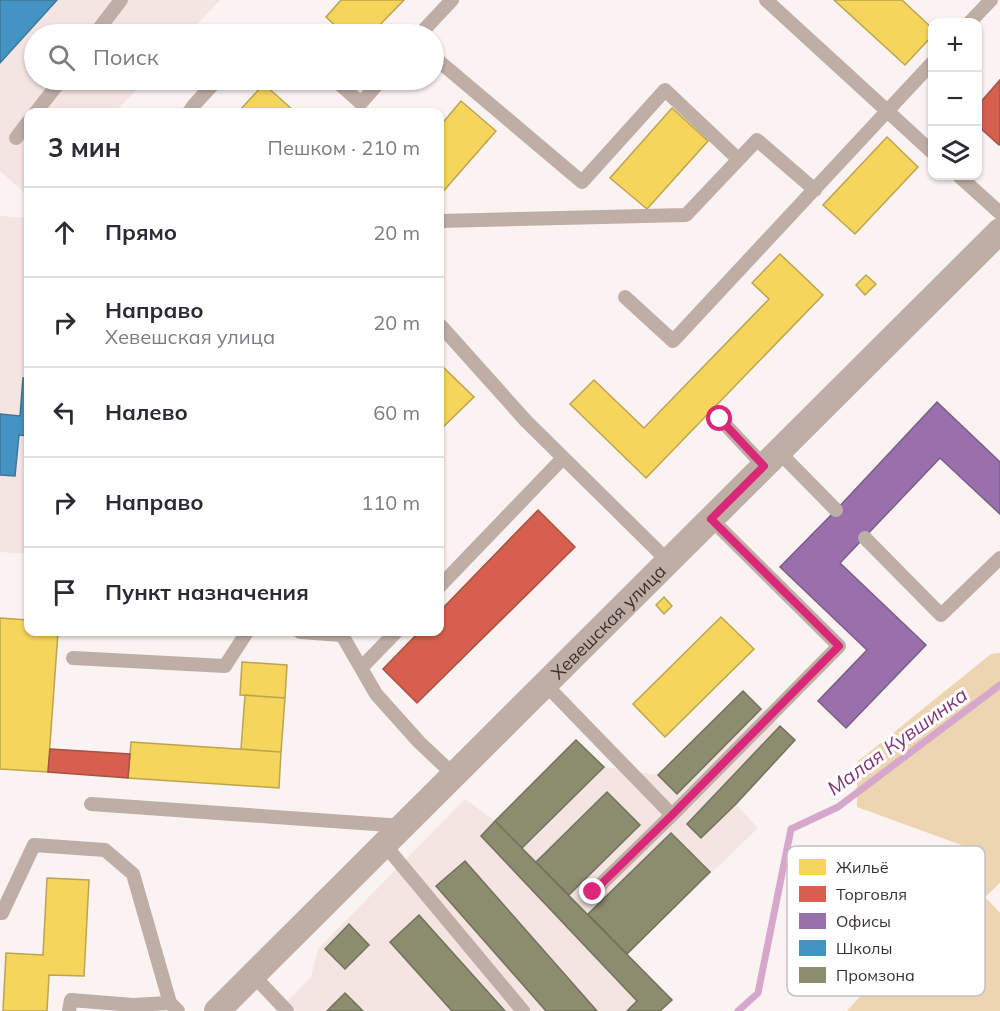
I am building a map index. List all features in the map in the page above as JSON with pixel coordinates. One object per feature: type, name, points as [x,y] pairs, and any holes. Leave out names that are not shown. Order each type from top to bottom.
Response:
[{"type":"street","name":"Хевешская улица","points":[[217,1011],[1000,231]]},
{"type":"lane","points":[[103,24],[121,0]]},
{"type":"lane","points":[[429,24],[452,0]]},
{"type":"lane","points":[[766,0],[928,147]]},
{"type":"lane","points":[[973,18],[982,3]]},
{"type":"lane","points":[[444,65],[582,182],[665,90],[738,159]]},
{"type":"lane","points":[[625,297],[673,341],[928,68]]},
{"type":"lane","points":[[39,108],[53,90]]},
{"type":"lane","points":[[192,108],[208,90]]},
{"type":"lane","points":[[346,90],[361,103],[372,90]]},
{"type":"lane","points":[[16,138],[24,127]]},
{"type":"lane","points":[[444,221],[686,215],[756,140],[815,190]]},
{"type":"lane","points":[[963,180],[1000,213]]},
{"type":"lane","points":[[444,329],[526,421],[668,561]]},
{"type":"lane","points":[[720,419],[836,510]]},
{"type":"lane","points":[[444,582],[563,458]]},
{"type":"lane","points":[[593,892],[839,646],[711,519]]},
{"type":"lane","points":[[865,538],[941,615],[1000,558]]},
{"type":"lane","points":[[73,658],[225,666],[244,636]]},
{"type":"lane","points":[[343,636],[376,694],[419,742],[454,775]]},
{"type":"lane","points":[[361,668],[392,636]]},
{"type":"lane","points":[[545,684],[672,815]]},
{"type":"lane","points":[[91,804],[403,826]]},
{"type":"lane","points":[[384,844],[523,1011]]},
{"type":"lane","points":[[0,913],[34,845],[105,850],[133,874],[174,1007],[72,1000],[69,1011]]},
{"type":"lane","points":[[253,975],[287,1011]]},
{"type":"shaded area","points":[[0,0],[220,0],[197,24],[24,24],[24,90],[136,90],[119,108],[24,108],[24,192],[0,171]]},
{"type":"shaded area","points":[[0,216],[24,218],[24,554],[0,552]]},
{"type":"shaded area","points":[[1000,653],[1000,883],[985,897],[985,846],[964,846],[857,807],[857,762],[991,654]]},
{"type":"shaded area","points":[[743,691],[795,740],[736,804],[758,828],[627,954],[672,1000],[660,1011],[278,1011],[311,977],[318,949],[465,799],[495,821],[576,740],[604,767],[658,775]]},
{"type":"shaded area","points":[[985,897],[1000,913],[1000,1011],[847,1011],[860,996],[985,996]]},
{"type":"building: Жильё","points":[[341,0],[404,0],[381,24],[333,24],[326,17]]},
{"type":"building: Жильё","points":[[834,0],[902,0],[928,24],[928,40],[905,65]]},
{"type":"building: Жильё","points":[[258,90],[271,90],[291,108],[242,108]]},
{"type":"building: Жильё","points":[[461,101],[496,131],[444,190],[444,121]]},
{"type":"building: Жильё","points":[[672,108],[708,141],[647,209],[610,178]]},
{"type":"building: Жильё","points":[[887,137],[918,167],[855,234],[823,205]]},
{"type":"building: Жильё","points":[[780,254],[823,295],[646,478],[570,404],[594,380],[644,428],[769,299],[752,283]]},
{"type":"building: Жильё","points":[[866,275],[876,284],[865,295],[856,285]]},
{"type":"building: Жильё","points":[[444,368],[474,397],[444,426]]},
{"type":"building: Жильё","points":[[664,597],[672,606],[664,614],[656,605]]},
{"type":"building: Жильё","points":[[721,617],[754,649],[665,737],[633,704]]},
{"type":"building: Жильё","points":[[0,618],[24,620],[24,636],[58,636],[48,772],[0,769]]},
{"type":"building: Жильё","points":[[242,662],[287,665],[285,698],[240,695]]},
{"type":"building: Жильё","points":[[245,695],[285,698],[281,752],[241,749]]},
{"type":"building: Жильё","points":[[131,742],[281,752],[279,788],[128,778]]},
{"type":"building: Жильё","points":[[47,878],[89,880],[84,976],[49,975],[47,1011],[3,1011],[6,953],[43,955]]},
{"type":"building: Торговля","points":[[1000,80],[999,145],[982,130],[982,100]]},
{"type":"building: Торговля","points":[[538,510],[575,547],[417,703],[383,669],[415,636],[444,636],[444,607]]},
{"type":"building: Торговля","points":[[50,749],[130,754],[128,778],[48,772]]},
{"type":"building: Офисы","points":[[937,402],[1000,462],[1000,514],[940,458],[840,563],[926,645],[846,728],[818,701],[867,650],[780,567]]},
{"type":"building: Школы","points":[[0,0],[57,0],[35,24],[24,24],[24,36],[0,63]]},
{"type":"building: Школы","points":[[23,378],[24,436],[19,435],[15,476],[0,475],[0,414],[20,416]]},
{"type":"building: Промзона","points":[[743,691],[761,709],[677,794],[658,775]]},
{"type":"building: Промзона","points":[[780,726],[795,740],[701,838],[687,824]]},
{"type":"building: Промзона","points":[[576,740],[604,767],[522,848],[495,821]]},
{"type":"building: Промзона","points":[[607,792],[640,825],[569,895],[536,862]]},
{"type":"building: Промзона","points":[[495,821],[672,1000],[660,1011],[627,1011],[637,1001],[481,836]]},
{"type":"building: Промзона","points":[[671,833],[710,872],[627,954],[588,914]]},
{"type":"building: Промзона","points":[[465,861],[597,1011],[546,1011],[436,886]]},
{"type":"building: Промзона","points":[[419,915],[505,1011],[452,1011],[390,942]]},
{"type":"building: Промзона","points":[[349,924],[369,945],[345,969],[325,949]]},
{"type":"building: Промзона","points":[[345,993],[363,1011],[327,1011]]},
{"type":"waterway","name":"Малая Кувшинка","points":[[788,846],[791,829],[838,807],[1000,685]]},
{"type":"waterway","name":"Малая Кувшинка","points":[[738,1011],[758,993],[787,849]]},
{"type":"route","points":[[593,892],[839,646],[711,519],[764,466],[720,419]]}]
